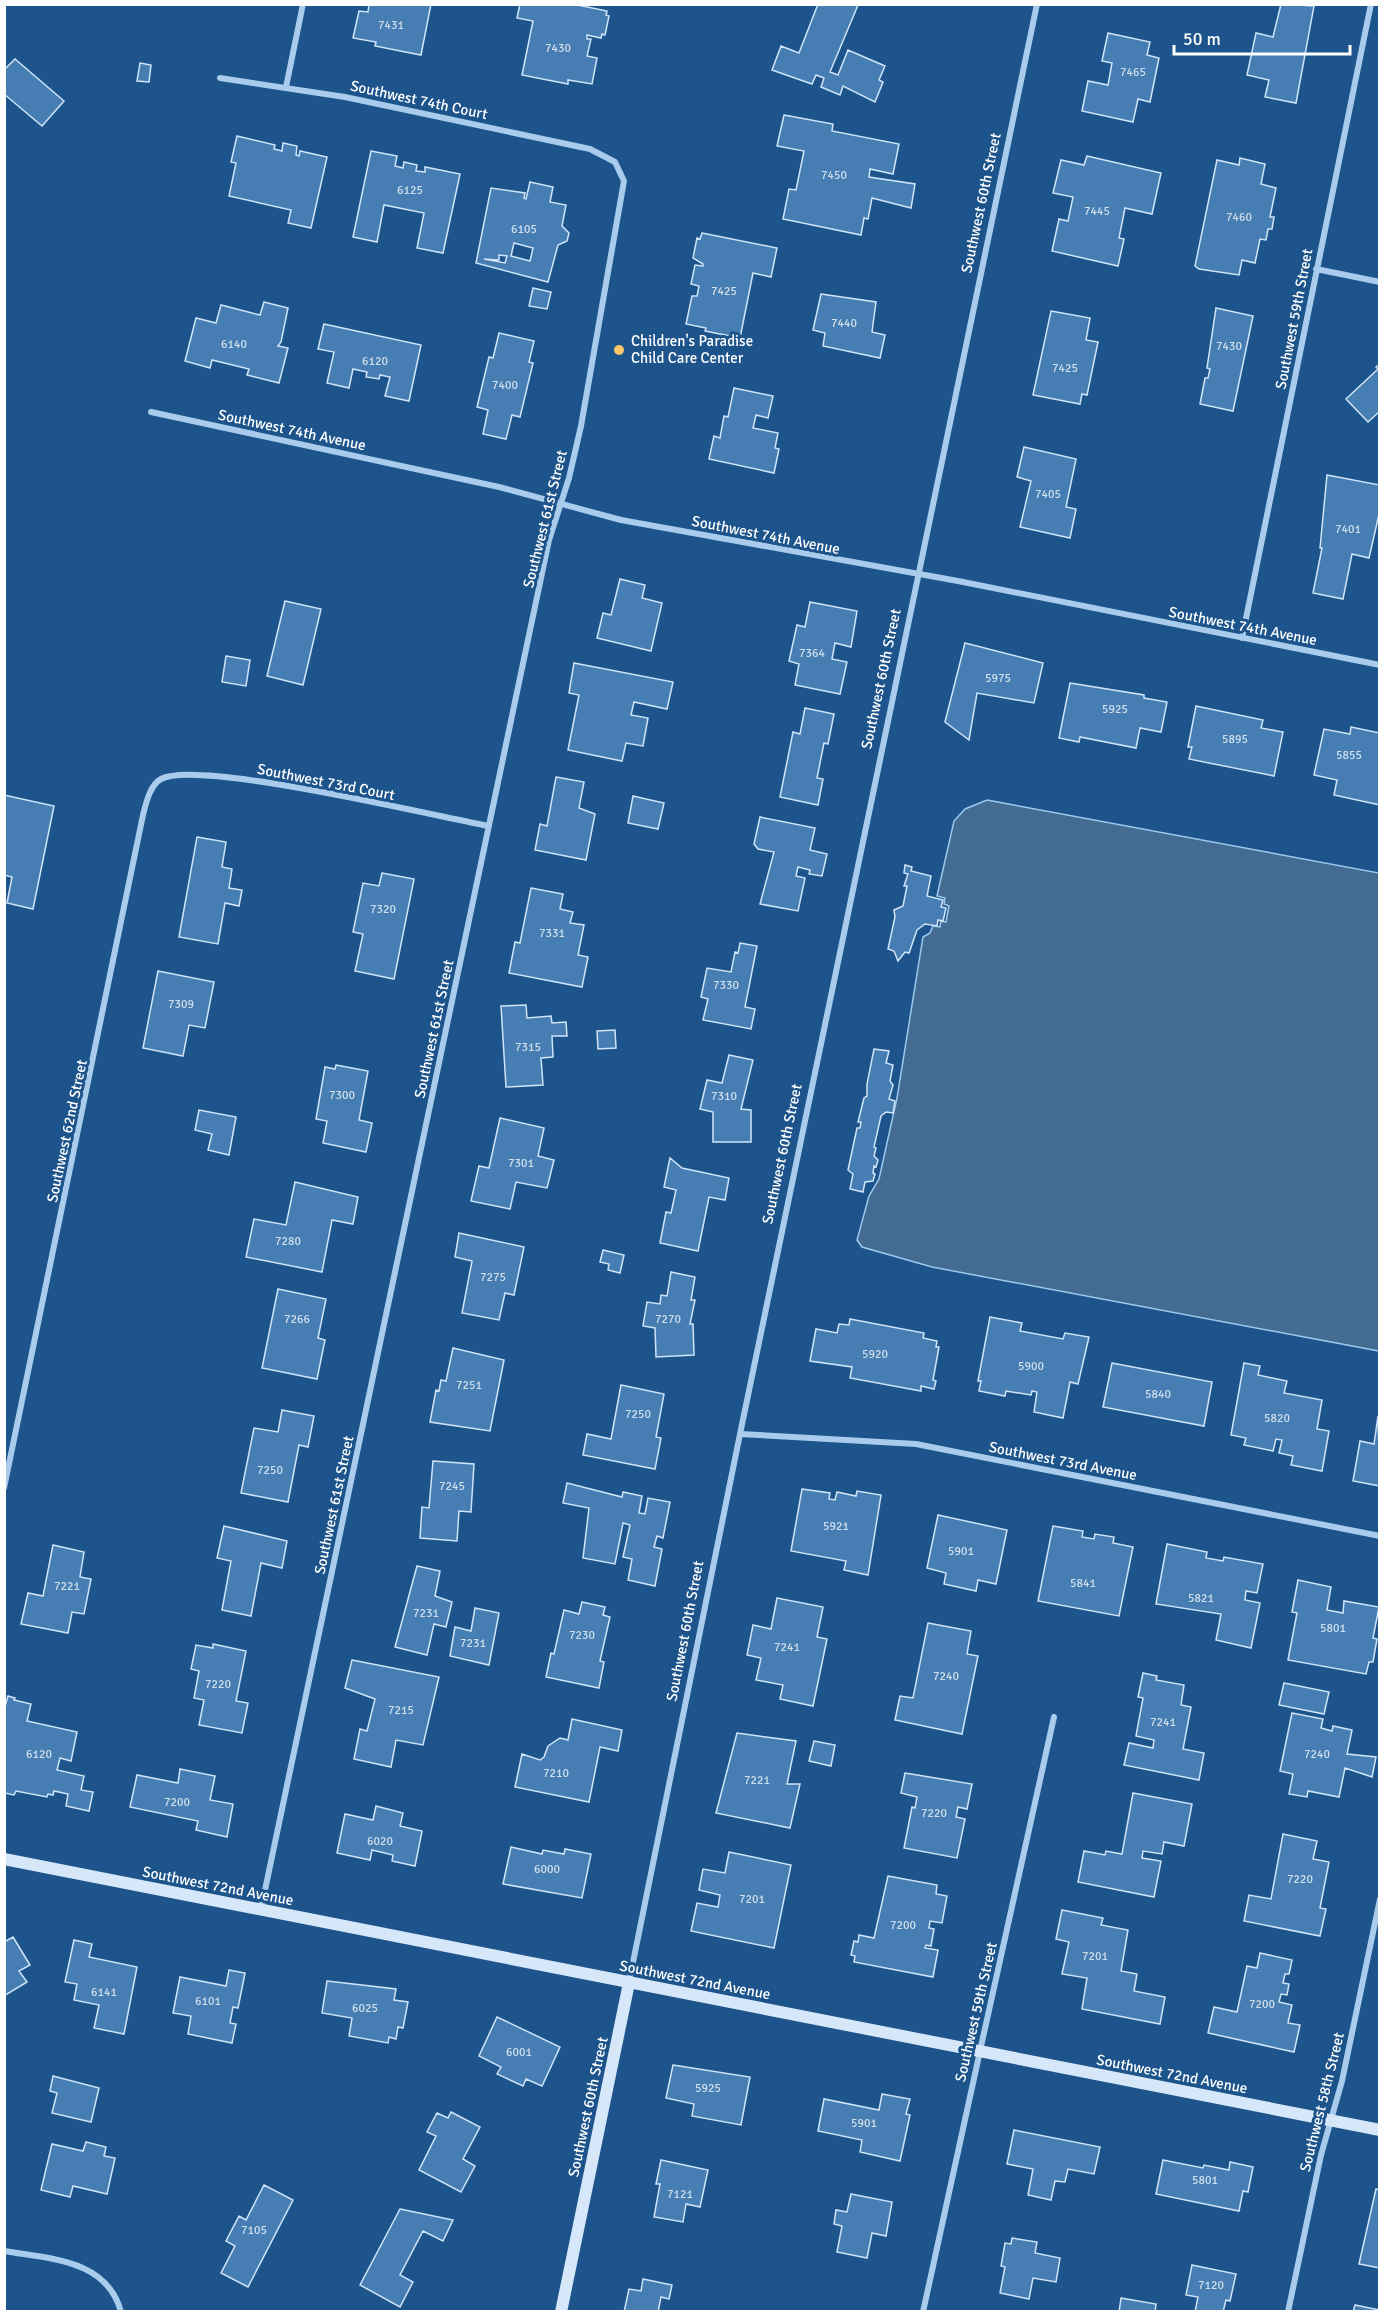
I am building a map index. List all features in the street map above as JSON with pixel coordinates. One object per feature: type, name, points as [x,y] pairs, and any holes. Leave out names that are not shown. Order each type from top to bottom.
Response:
[{"type":"street","points":[[286,87],[303,4]]},
{"type":"street","name":"Southwest 60th Street","points":[[561,2312],[740,1434],[1037,4]]},
{"type":"street","name":"Southwest 59th Street","points":[[1242,638],[1371,4]]},
{"type":"street","name":"Southwest 74th Court","points":[[220,78],[286,87],[590,149],[610,158]]},
{"type":"street","name":"Southwest 61st Street","points":[[261,1910],[549,540],[581,426],[622,195],[622,174],[610,158]]},
{"type":"street","points":[[1316,268],[1380,282]]},
{"type":"street","name":"Southwest 74th Avenue","points":[[151,412],[499,487],[631,522],[918,574],[1380,665]]},
{"type":"street","name":"Southwest 73rd Court","points":[[159,780],[177,774],[227,776],[489,826]]},
{"type":"street","name":"Southwest 62nd Street","points":[[4,1488],[143,815],[150,794],[159,780]]},
{"type":"street","name":"Southwest 73rd Avenue","points":[[740,1434],[904,1442],[1380,1536]]},
{"type":"street","name":"Southwest 59th Street","points":[[923,2312],[1054,1718]]},
{"type":"street","name":"Southwest 72nd Avenue","points":[[4,1859],[1380,2130]]},
{"type":"street","name":"Southwest 58th Street","points":[[1288,2312],[1321,2155],[1342,2081],[1380,1899]]},
{"type":"street","points":[[4,2251],[75,2264],[103,2279],[117,2298],[121,2312]]},
{"type":"water","points":[[987,800],[1379,873],[1379,1351],[932,1267],[862,1247],[857,1240],[869,1196],[879,1179],[897,1098],[923,937],[930,933],[933,926],[940,927],[941,921],[946,922],[949,906],[944,904],[945,898],[937,896],[954,821],[965,809]]},
{"type":"building","points":[[369,4],[431,4],[421,55],[375,46],[376,42],[353,38],[359,11],[368,12]]},
{"type":"building","points":[[520,4],[573,4],[607,11],[606,15],[609,16],[605,35],[602,34],[601,38],[587,35],[587,39],[591,39],[587,56],[597,58],[592,84],[568,80],[568,84],[522,75],[533,21],[517,18]]},
{"type":"building","points":[[818,4],[858,5],[830,72],[838,75],[848,50],[885,66],[879,80],[883,82],[875,102],[843,86],[840,95],[821,87],[824,78],[816,75],[812,84],[772,70],[781,46],[799,53]]},
{"type":"building","points":[[1281,4],[1314,6],[1296,103],[1265,97],[1269,80],[1247,75],[1256,33],[1273,37]]},
{"type":"building","points":[[1108,33],[1150,42],[1147,55],[1159,58],[1150,102],[1138,99],[1133,122],[1082,111],[1088,81],[1108,85],[1112,63],[1102,61]]},
{"type":"building","points":[[15,59],[64,101],[42,126],[4,94],[4,70]]},
{"type":"building","points":[[140,63],[151,65],[149,82],[137,81]]},
{"type":"building","points":[[784,115],[833,124],[832,131],[899,144],[893,174],[870,169],[869,177],[915,184],[911,208],[872,198],[868,219],[864,218],[861,235],[783,219],[789,189],[796,190],[804,151],[777,146]]},
{"type":"building","points":[[237,136],[275,145],[274,149],[282,151],[283,143],[297,146],[296,155],[299,156],[300,151],[327,157],[311,228],[288,223],[291,210],[229,196],[236,163],[231,162]]},
{"type":"building","points":[[371,151],[397,156],[395,166],[403,168],[404,162],[417,165],[416,171],[425,172],[425,167],[460,174],[443,253],[417,248],[424,213],[384,205],[377,242],[353,237]]},
{"type":"building","points":[[1087,156],[1161,173],[1152,214],[1125,208],[1119,238],[1124,239],[1118,266],[1052,251],[1059,219],[1068,221],[1073,197],[1053,193],[1061,160],[1084,165]]},
{"type":"building","points":[[1240,158],[1265,164],[1261,184],[1276,188],[1270,217],[1274,217],[1272,229],[1268,229],[1266,240],[1260,239],[1255,263],[1242,260],[1239,275],[1199,269],[1195,266],[1217,160],[1239,165]]},
{"type":"building","points":[[530,182],[553,187],[550,202],[566,205],[562,226],[569,233],[567,241],[558,245],[548,282],[476,263],[491,188],[525,193],[524,198],[526,199]],"holes":[[[514,243],[533,248],[530,261],[511,256]],[[499,255],[507,256],[505,263],[484,259],[499,260]]]},
{"type":"building","points":[[702,233],[777,248],[771,277],[753,273],[740,338],[705,331],[706,328],[686,324],[692,296],[697,296],[699,286],[691,284],[695,265],[703,266],[693,258],[697,238],[700,239]]},
{"type":"building","points":[[533,288],[551,292],[547,309],[529,306]]},
{"type":"building","points":[[821,294],[876,302],[872,332],[885,335],[880,358],[823,346],[825,333],[813,330]]},
{"type":"building","points":[[264,302],[288,308],[281,342],[278,346],[288,348],[279,383],[247,375],[249,369],[212,360],[210,368],[185,361],[196,318],[216,323],[221,305],[260,315]]},
{"type":"building","points":[[1216,308],[1253,316],[1233,411],[1200,404],[1205,378],[1208,378],[1210,369],[1207,368]]},
{"type":"building","points":[[1051,311],[1090,318],[1086,340],[1098,342],[1087,395],[1082,394],[1080,404],[1033,395]]},
{"type":"building","points":[[324,324],[421,345],[409,401],[385,396],[390,377],[380,375],[379,379],[366,377],[367,372],[353,369],[349,388],[327,383],[334,352],[318,349]]},
{"type":"building","points":[[499,333],[534,341],[529,362],[533,363],[520,417],[512,415],[506,439],[483,434],[488,410],[477,407],[489,357],[493,358]]},
{"type":"building","points":[[1380,364],[1380,411],[1368,422],[1346,399],[1378,369],[1376,367]]},
{"type":"building","points":[[734,388],[773,396],[768,418],[756,415],[753,428],[778,433],[775,448],[779,449],[774,473],[709,459],[714,436],[720,438],[724,416],[728,417]]},
{"type":"building","points":[[1024,447],[1076,459],[1066,507],[1076,509],[1070,538],[1020,527],[1031,481],[1017,477]]},
{"type":"building","points":[[1327,475],[1380,485],[1380,510],[1369,558],[1352,554],[1343,599],[1313,593],[1322,548],[1320,548]]},
{"type":"building","points":[[620,579],[645,585],[642,598],[662,603],[651,651],[597,638],[603,613],[611,615]]},
{"type":"building","points":[[285,601],[321,609],[303,685],[267,676]]},
{"type":"building","points":[[810,602],[857,611],[851,647],[835,643],[832,659],[847,662],[840,694],[795,685],[799,664],[789,661],[797,625],[805,627]]},
{"type":"building","points":[[965,643],[1043,663],[1034,703],[977,693],[969,740],[945,722]]},
{"type":"building","points":[[226,656],[250,660],[246,686],[222,682]]},
{"type":"building","points":[[574,663],[673,682],[667,709],[634,702],[631,715],[648,718],[643,746],[626,743],[622,761],[568,750],[579,695],[569,693]]},
{"type":"building","points":[[1070,683],[1144,695],[1144,698],[1167,702],[1161,732],[1140,728],[1136,748],[1080,737],[1079,742],[1059,738]]},
{"type":"building","points":[[1196,706],[1263,720],[1261,728],[1283,732],[1274,776],[1189,759],[1192,747],[1188,747]]},
{"type":"building","points":[[805,708],[834,714],[828,744],[824,743],[817,778],[823,779],[818,805],[780,797],[793,732],[800,734]]},
{"type":"building","points":[[1351,727],[1380,733],[1380,805],[1334,795],[1337,780],[1314,775],[1324,729],[1350,734]]},
{"type":"building","points":[[556,777],[584,782],[579,808],[595,814],[586,860],[535,850],[540,824],[547,826]]},
{"type":"building","points":[[4,795],[54,806],[33,909],[7,903],[12,877],[4,875]]},
{"type":"building","points":[[633,796],[664,803],[658,829],[628,823]]},
{"type":"building","points":[[760,817],[815,828],[810,850],[827,854],[822,876],[809,874],[810,870],[798,867],[796,876],[805,878],[798,911],[760,904],[774,852],[758,849],[754,844]]},
{"type":"building","points":[[197,837],[226,842],[222,867],[232,869],[229,888],[242,890],[239,906],[225,903],[218,944],[179,937]]},
{"type":"building","points":[[905,865],[912,867],[911,871],[931,876],[927,896],[943,900],[941,907],[946,908],[943,921],[938,920],[937,926],[925,924],[917,930],[909,953],[905,952],[898,961],[894,951],[888,949],[895,917],[894,910],[903,906],[907,886],[904,886],[908,874],[904,873]]},
{"type":"building","points":[[382,873],[414,879],[394,979],[355,971],[363,934],[353,932],[363,883],[379,886]]},
{"type":"building","points":[[531,888],[563,894],[560,909],[573,912],[570,923],[584,925],[578,955],[588,957],[582,987],[509,973],[515,942],[520,943]]},
{"type":"building","points":[[740,943],[757,946],[745,1007],[755,1009],[751,1029],[703,1020],[708,999],[701,997],[707,968],[731,972],[735,952],[738,953]]},
{"type":"building","points":[[158,971],[214,982],[205,1028],[189,1025],[183,1056],[143,1048]]},
{"type":"building","points":[[526,1005],[527,1018],[551,1016],[552,1023],[566,1022],[567,1036],[552,1036],[553,1057],[541,1058],[543,1085],[506,1087],[501,1006]]},
{"type":"building","points":[[615,1030],[616,1048],[598,1049],[597,1031]]},
{"type":"building","points":[[874,1049],[889,1051],[886,1063],[893,1065],[890,1081],[893,1085],[889,1099],[895,1101],[893,1113],[886,1112],[881,1116],[874,1147],[876,1148],[874,1156],[878,1160],[876,1167],[874,1166],[873,1173],[875,1174],[873,1181],[865,1182],[863,1192],[850,1189],[853,1174],[848,1170],[857,1128],[860,1128],[861,1122],[858,1122],[864,1098],[867,1096]]},
{"type":"building","points":[[729,1055],[753,1060],[741,1109],[751,1110],[751,1142],[713,1142],[713,1112],[700,1109],[707,1080],[722,1083]]},
{"type":"building","points":[[336,1065],[368,1071],[359,1120],[372,1123],[366,1152],[323,1143],[327,1121],[316,1119],[325,1067],[335,1069]]},
{"type":"building","points":[[199,1110],[236,1117],[229,1155],[208,1150],[212,1134],[195,1130]]},
{"type":"building","points":[[500,1118],[544,1128],[538,1156],[554,1160],[547,1188],[516,1182],[510,1209],[471,1201],[479,1166],[489,1168]]},
{"type":"building","points":[[670,1158],[682,1168],[729,1178],[725,1200],[709,1197],[698,1251],[660,1243],[666,1212],[671,1213],[676,1190],[664,1187]]},
{"type":"building","points":[[295,1182],[358,1197],[353,1224],[332,1220],[322,1272],[246,1257],[254,1219],[286,1225]]},
{"type":"building","points":[[459,1233],[524,1247],[514,1295],[505,1293],[499,1320],[462,1313],[472,1261],[455,1257]]},
{"type":"building","points":[[603,1250],[624,1255],[620,1273],[608,1270],[609,1264],[600,1262]]},
{"type":"building","points":[[671,1272],[695,1277],[691,1300],[695,1300],[690,1324],[693,1324],[694,1355],[656,1357],[655,1328],[643,1326],[647,1302],[660,1304],[661,1295],[667,1296]]},
{"type":"building","points":[[278,1289],[326,1299],[318,1338],[325,1340],[317,1379],[262,1368]]},
{"type":"building","points":[[990,1317],[1022,1323],[1020,1331],[1063,1339],[1065,1333],[1089,1337],[1078,1384],[1070,1382],[1063,1418],[1034,1412],[1037,1392],[1032,1391],[1031,1395],[1006,1391],[1005,1396],[979,1391],[981,1381],[978,1381]]},
{"type":"building","points":[[850,1319],[924,1333],[923,1338],[937,1341],[936,1347],[939,1347],[933,1380],[936,1381],[934,1389],[921,1386],[921,1391],[850,1378],[852,1367],[810,1361],[816,1329],[837,1333],[839,1324],[849,1325]]},
{"type":"building","points":[[453,1348],[504,1360],[490,1431],[430,1422],[436,1390],[439,1391],[441,1380],[446,1381]]},
{"type":"building","points":[[1112,1363],[1212,1382],[1204,1426],[1103,1407]]},
{"type":"building","points":[[1244,1363],[1260,1366],[1258,1375],[1287,1381],[1284,1393],[1322,1400],[1317,1429],[1329,1431],[1322,1471],[1291,1465],[1293,1456],[1279,1453],[1282,1440],[1276,1439],[1273,1451],[1244,1445],[1246,1438],[1231,1435]]},
{"type":"building","points":[[621,1385],[664,1394],[656,1437],[661,1438],[655,1469],[583,1455],[587,1434],[611,1439]]},
{"type":"building","points":[[282,1410],[314,1416],[308,1447],[299,1445],[288,1502],[241,1493],[254,1428],[278,1432]]},
{"type":"building","points":[[1378,1416],[1380,1486],[1353,1481],[1360,1441],[1374,1444]]},
{"type":"building","points":[[433,1461],[474,1464],[471,1512],[459,1511],[457,1541],[420,1538],[422,1507],[429,1508]]},
{"type":"building","points":[[567,1483],[622,1497],[623,1492],[642,1496],[639,1513],[645,1514],[648,1498],[670,1502],[663,1538],[657,1536],[654,1547],[662,1549],[655,1586],[628,1580],[632,1559],[623,1557],[630,1525],[623,1523],[615,1564],[583,1558],[589,1508],[563,1503]]},
{"type":"building","points":[[802,1489],[830,1493],[829,1499],[835,1500],[837,1492],[856,1496],[857,1491],[881,1495],[868,1575],[844,1570],[846,1561],[791,1551]]},
{"type":"building","points":[[938,1515],[1007,1530],[996,1584],[978,1580],[976,1591],[944,1584],[946,1573],[927,1568]]},
{"type":"building","points":[[224,1526],[287,1541],[282,1568],[261,1563],[251,1616],[222,1610],[231,1561],[217,1558]]},
{"type":"building","points":[[1053,1526],[1083,1531],[1082,1537],[1094,1539],[1095,1534],[1114,1537],[1113,1543],[1133,1547],[1119,1616],[1038,1601]]},
{"type":"building","points":[[1167,1544],[1207,1552],[1206,1558],[1223,1561],[1224,1557],[1263,1564],[1257,1593],[1246,1591],[1245,1600],[1260,1603],[1251,1648],[1216,1640],[1221,1614],[1156,1604]]},
{"type":"building","points":[[53,1545],[84,1552],[80,1577],[91,1579],[84,1614],[72,1612],[68,1633],[21,1624],[28,1593],[43,1596]]},
{"type":"building","points":[[417,1566],[440,1571],[435,1596],[452,1602],[446,1627],[434,1624],[427,1655],[395,1647]]},
{"type":"building","points":[[1298,1580],[1331,1587],[1327,1610],[1343,1613],[1344,1601],[1379,1607],[1373,1638],[1377,1639],[1373,1662],[1369,1662],[1366,1674],[1288,1660],[1297,1613],[1292,1612]]},
{"type":"building","points":[[777,1598],[823,1607],[817,1637],[827,1639],[813,1706],[780,1699],[783,1685],[756,1680],[761,1658],[747,1655],[753,1625],[771,1629]]},
{"type":"building","points":[[582,1602],[605,1607],[603,1615],[610,1617],[600,1661],[604,1662],[599,1688],[546,1677],[564,1610],[579,1614]]},
{"type":"building","points":[[475,1608],[499,1613],[489,1665],[450,1656],[455,1627],[471,1631]]},
{"type":"building","points":[[928,1623],[971,1631],[967,1654],[978,1656],[962,1734],[895,1720],[900,1696],[913,1698]]},
{"type":"building","points":[[213,1644],[246,1651],[236,1701],[248,1703],[242,1733],[199,1725],[204,1700],[194,1698],[199,1671],[191,1669],[196,1645],[213,1648]]},
{"type":"building","points":[[352,1660],[439,1677],[423,1745],[396,1740],[391,1767],[354,1759],[360,1729],[367,1731],[375,1699],[345,1688]]},
{"type":"building","points":[[1143,1673],[1157,1676],[1156,1680],[1184,1685],[1181,1705],[1191,1707],[1183,1749],[1204,1753],[1199,1780],[1124,1765],[1129,1743],[1153,1748],[1154,1740],[1136,1736],[1143,1698],[1138,1697]]},
{"type":"building","points":[[1284,1683],[1329,1692],[1324,1714],[1279,1705]]},
{"type":"building","points":[[8,1696],[15,1698],[14,1700],[31,1704],[27,1721],[77,1732],[71,1761],[60,1758],[57,1770],[84,1776],[81,1790],[93,1792],[89,1811],[66,1806],[68,1794],[54,1791],[53,1795],[48,1794],[47,1797],[16,1791],[14,1795],[4,1793],[4,1710]]},
{"type":"building","points":[[1292,1713],[1323,1719],[1321,1728],[1332,1731],[1333,1726],[1352,1730],[1347,1754],[1376,1757],[1372,1777],[1345,1768],[1339,1797],[1308,1791],[1307,1797],[1289,1794],[1293,1774],[1280,1771]]},
{"type":"building","points":[[572,1719],[622,1730],[618,1751],[600,1747],[589,1802],[515,1787],[522,1754],[540,1760],[544,1757],[548,1746],[560,1738],[568,1740]]},
{"type":"building","points":[[737,1733],[796,1741],[787,1784],[800,1784],[790,1828],[716,1813]]},
{"type":"building","points":[[814,1741],[835,1745],[831,1766],[809,1761]]},
{"type":"building","points":[[180,1769],[215,1776],[210,1800],[233,1804],[227,1837],[196,1830],[198,1821],[130,1807],[137,1775],[178,1783]]},
{"type":"building","points":[[905,1773],[972,1784],[967,1809],[958,1807],[956,1817],[965,1819],[957,1858],[904,1848],[912,1807],[915,1808],[917,1797],[901,1793]]},
{"type":"building","points":[[1133,1793],[1192,1804],[1184,1846],[1164,1842],[1162,1854],[1143,1851],[1142,1858],[1161,1861],[1154,1897],[1078,1882],[1084,1851],[1105,1855],[1106,1851],[1122,1854]]},
{"type":"building","points":[[376,1806],[403,1813],[400,1826],[422,1831],[415,1866],[392,1861],[393,1855],[372,1850],[370,1860],[337,1853],[345,1814],[373,1820]]},
{"type":"building","points":[[1283,1834],[1317,1841],[1313,1859],[1329,1862],[1320,1908],[1326,1909],[1320,1936],[1244,1921],[1249,1895],[1271,1899]]},
{"type":"building","points":[[511,1847],[542,1854],[543,1850],[564,1854],[565,1849],[591,1854],[582,1898],[503,1884]]},
{"type":"building","points":[[729,1852],[791,1865],[774,1948],[691,1931],[697,1903],[718,1907],[720,1895],[699,1890],[703,1869],[725,1873]]},
{"type":"building","points":[[888,1876],[937,1885],[936,1894],[947,1896],[942,1923],[930,1921],[929,1928],[934,1929],[931,1946],[926,1945],[925,1948],[938,1950],[933,1977],[854,1962],[855,1956],[851,1955],[854,1941],[858,1942],[859,1935],[874,1938]]},
{"type":"building","points":[[1062,1910],[1103,1918],[1101,1925],[1128,1930],[1121,1971],[1137,1974],[1134,1991],[1165,1997],[1160,2024],[1082,2009],[1087,1978],[1062,1974],[1069,1942],[1056,1939]]},
{"type":"building","points":[[13,1937],[30,1965],[19,1971],[27,1982],[4,1996],[4,1942]]},
{"type":"building","points":[[74,1940],[92,1944],[89,1957],[137,1967],[124,2034],[94,2028],[99,2005],[74,2000],[77,1984],[65,1982]]},
{"type":"building","points":[[1260,1953],[1292,1960],[1289,1974],[1285,1974],[1283,1983],[1289,1984],[1287,1995],[1281,1994],[1279,2002],[1292,2005],[1288,2023],[1300,2025],[1294,2052],[1208,2033],[1214,2007],[1237,2012],[1247,1966],[1257,1968]]},
{"type":"building","points":[[229,1970],[245,1973],[238,2008],[233,2007],[230,2023],[236,2024],[232,2043],[188,2034],[191,2016],[173,2013],[180,1977],[226,1986]]},
{"type":"building","points":[[327,1981],[396,1989],[394,2000],[408,2002],[403,2028],[398,2027],[396,2039],[389,2037],[388,2043],[349,2036],[352,2018],[322,2013]]},
{"type":"building","points":[[497,2017],[560,2047],[542,2086],[526,2079],[523,2086],[497,2074],[501,2067],[479,2056]]},
{"type":"building","points":[[673,2065],[750,2077],[741,2125],[692,2116],[694,2104],[666,2098]]},
{"type":"building","points":[[53,2076],[99,2088],[91,2122],[52,2113],[57,2093],[50,2091]]},
{"type":"building","points":[[882,2094],[910,2099],[906,2114],[910,2115],[900,2161],[860,2152],[862,2140],[818,2131],[824,2099],[879,2110]]},
{"type":"building","points":[[451,2112],[480,2127],[463,2159],[475,2166],[461,2192],[419,2170],[436,2136],[427,2132],[437,2113],[448,2118]]},
{"type":"building","points":[[1014,2130],[1100,2147],[1094,2174],[1068,2169],[1065,2182],[1055,2181],[1051,2200],[1028,2195],[1033,2169],[1007,2164]]},
{"type":"building","points":[[86,2142],[106,2147],[104,2156],[115,2158],[107,2194],[73,2186],[70,2197],[41,2190],[52,2144],[83,2151]]},
{"type":"building","points":[[661,2160],[708,2170],[700,2207],[686,2204],[683,2222],[654,2217],[660,2184],[656,2184]]},
{"type":"building","points":[[1163,2160],[1203,2168],[1204,2165],[1229,2170],[1230,2162],[1253,2167],[1248,2192],[1243,2191],[1239,2211],[1156,2194]]},
{"type":"building","points":[[264,2185],[293,2200],[248,2287],[221,2273],[235,2246],[226,2241],[239,2216],[246,2220]]},
{"type":"building","points":[[1376,2189],[1380,2190],[1380,2268],[1359,2264]]},
{"type":"building","points":[[851,2194],[892,2202],[886,2236],[872,2233],[867,2258],[837,2252],[842,2226],[834,2224],[836,2210],[847,2212]]},
{"type":"building","points":[[400,2209],[453,2220],[443,2241],[423,2231],[400,2275],[413,2282],[400,2307],[360,2285]]},
{"type":"building","points":[[1012,2238],[1037,2242],[1035,2253],[1060,2258],[1056,2282],[1033,2278],[1029,2299],[1000,2293],[1005,2267],[1001,2266],[1005,2243],[1011,2244]]},
{"type":"building","points":[[1192,2265],[1236,2274],[1230,2301],[1226,2300],[1223,2312],[1195,2312],[1198,2297],[1186,2295]]},
{"type":"building","points":[[643,2279],[672,2285],[669,2299],[661,2297],[658,2312],[624,2312],[629,2289],[641,2291]]},
{"type":"building","points":[[1121,2298],[1156,2304],[1155,2312],[1119,2312]]},
{"type":"building","points":[[1355,2305],[1380,2310],[1380,2312],[1353,2312]]},
{"type":"place","name":"Children's Paradise Child Care Center","points":[[619,350]]}]
